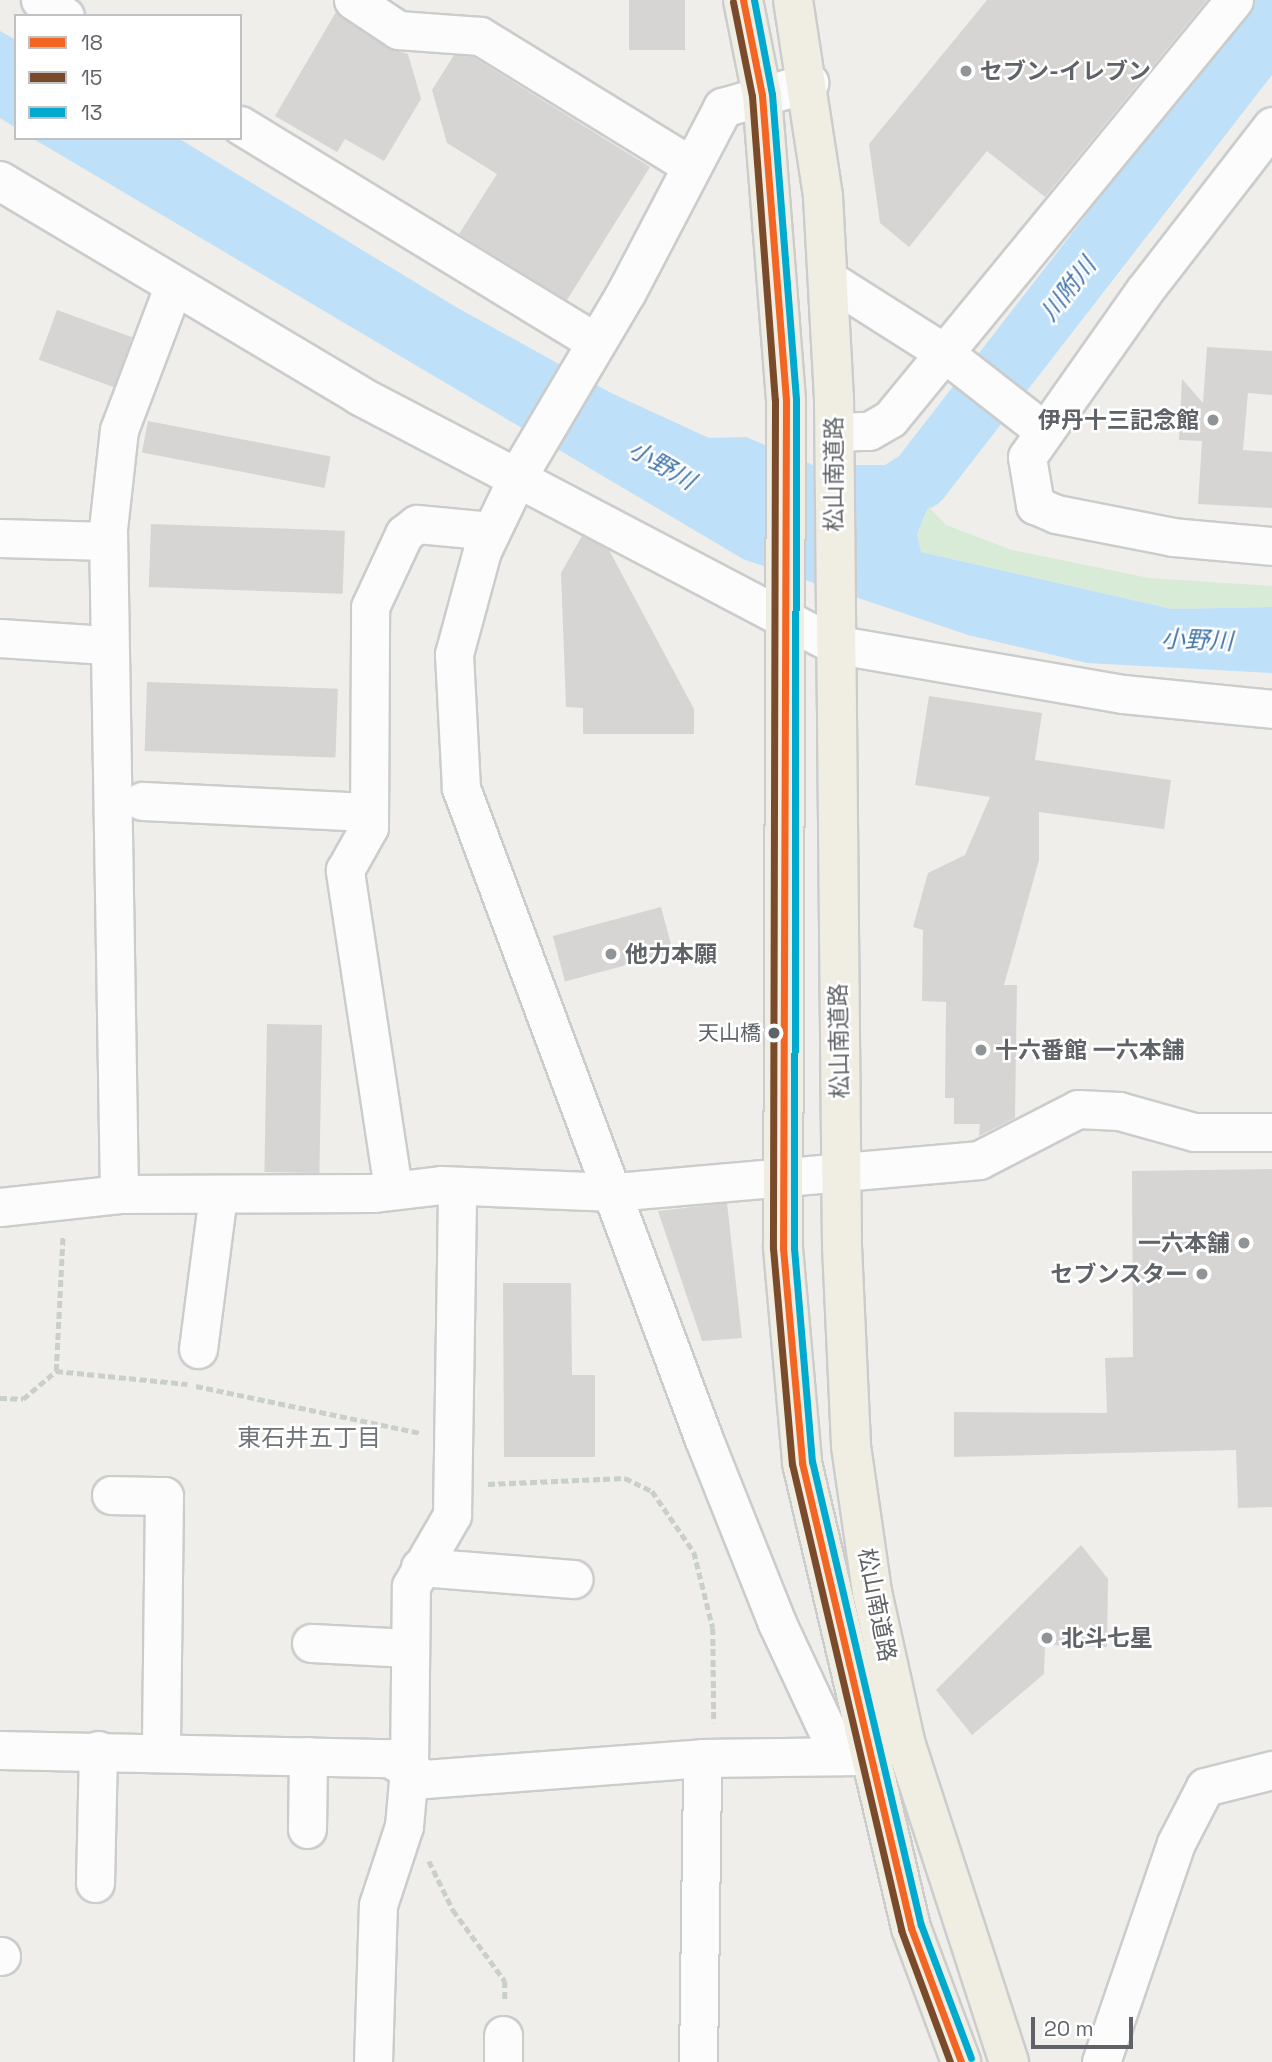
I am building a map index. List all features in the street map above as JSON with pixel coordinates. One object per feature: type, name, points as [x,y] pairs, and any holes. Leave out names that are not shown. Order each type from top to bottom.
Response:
[{"type":"highway","name":"松山南道路","points":[[743,0],[762,96],[788,444],[784,1176],[802,1463],[872,1752],[911,1928],[961,2062]]},
{"type":"highway","name":"松山南道路","points":[[793,0],[809,83],[828,279],[834,445],[833,630],[841,1171],[851,1446],[872,1592],[872,1752],[1009,2062]]},
{"type":"street","points":[[40,0],[62,14]]},
{"type":"street","points":[[353,0],[398,30],[480,36],[688,164]]},
{"type":"street","points":[[834,445],[890,419],[1234,0]]},
{"type":"street","points":[[809,83],[723,108],[688,164],[627,292],[590,348],[521,469],[491,531],[454,654],[461,788],[752,1561],[872,1752]]},
{"type":"street","points":[[242,126],[590,348]]},
{"type":"street","points":[[1272,126],[1034,423],[1027,457],[1035,505],[1173,537],[1272,546]]},
{"type":"street","points":[[0,181],[173,286],[474,461],[521,469],[633,535],[787,611],[833,630],[1122,694],[1272,709]]},
{"type":"street","points":[[828,279],[946,354],[1034,423]]},
{"type":"street","points":[[119,1194],[106,645],[108,541],[114,450],[173,286]]},
{"type":"street","points":[[393,1189],[345,886],[345,870],[364,842],[369,812],[367,636],[380,578],[404,534],[418,524],[491,531]]},
{"type":"street","points":[[0,538],[108,541]]},
{"type":"street","points":[[0,638],[106,645]]},
{"type":"street","points":[[142,801],[369,812]]},
{"type":"street","points":[[0,1207],[119,1194],[218,1194],[457,1186],[614,1192],[979,1160],[1078,1109],[1119,1111],[1194,1132],[1272,1132]]},
{"type":"street","points":[[373,2062],[377,1905],[404,1826],[410,1770],[411,1586],[420,1567],[447,1531],[452,1486],[457,1186]]},
{"type":"street","points":[[198,1349],[218,1194]]},
{"type":"street","points":[[111,1495],[164,1496],[161,1751]]},
{"type":"street","points":[[420,1567],[574,1579]]},
{"type":"street","points":[[311,1643],[410,1648]]},
{"type":"street","points":[[0,1750],[161,1751],[389,1758],[425,1779],[707,1758],[872,1752]]},
{"type":"street","points":[[95,1883],[98,1751]]},
{"type":"street","points":[[307,1829],[308,1756]]},
{"type":"street","points":[[698,2062],[707,1758]]},
{"type":"street","points":[[1101,2062],[1176,1843],[1205,1787],[1272,1770]]},
{"type":"path","points":[[56,1371],[65,1202]]},
{"type":"path","points":[[0,1398],[23,1399],[56,1371],[186,1384],[453,1439]]},
{"type":"path","points":[[452,1486],[608,1477],[652,1491],[694,1552],[713,1628],[707,1758]]},
{"type":"path","points":[[404,1826],[453,1910],[505,1981],[503,2049]]},
{"type":"green space","points":[[929,507],[946,525],[1012,550],[1149,578],[1272,586],[1272,607],[1172,609],[921,552],[917,534]]},
{"type":"water","points":[[0,31],[14,39],[14,127],[0,118]]},
{"type":"water","name":"小野川","points":[[35,140],[181,140],[456,307],[611,393],[709,438],[746,437],[813,465],[885,465],[969,412],[917,534],[921,552],[1172,609],[1272,607],[1272,673],[1087,663],[968,635],[743,559]]},
{"type":"building","points":[[629,0],[685,0],[685,50],[629,50]]},
{"type":"building","points":[[987,0],[1207,0],[1045,197],[987,151],[909,247],[880,223],[869,144]]},
{"type":"building","points":[[336,12],[386,47],[408,54],[421,99],[384,161],[345,139],[337,152],[275,116]]},
{"type":"building","points":[[454,55],[473,57],[650,167],[567,300],[459,234],[497,174],[447,143],[432,90]]},
{"type":"building","points":[[57,310],[132,337],[114,387],[39,360]]},
{"type":"building","name":"伊丹十三記念館","points":[[1207,347],[1272,351],[1272,395],[1248,393],[1243,450],[1272,452],[1272,508],[1198,504],[1202,441],[1179,440],[1182,379],[1203,403]]},
{"type":"building","points":[[148,421],[331,456],[324,488],[142,452]]},
{"type":"building","points":[[151,524],[345,531],[343,594],[149,587]]},
{"type":"building","points":[[582,536],[609,550],[694,709],[694,734],[583,734],[583,708],[566,707],[561,573]]},
{"type":"building","points":[[147,682],[338,689],[335,758],[145,751]]},
{"type":"building","points":[[929,696],[1042,713],[1035,760],[1171,780],[1164,829],[1039,812],[1039,860],[1004,985],[1017,985],[1015,1118],[979,1136],[980,1124],[954,1124],[954,1098],[945,1098],[946,1002],[922,1001],[923,930],[913,927],[928,873],[965,855],[990,797],[915,785]]},
{"type":"building","points":[[661,907],[673,952],[565,981],[553,936]]},
{"type":"building","points":[[267,1024],[322,1025],[319,1173],[264,1172]]},
{"type":"building","name":"セブンスター","points":[[1272,1169],[1272,1507],[1238,1508],[1236,1450],[954,1457],[954,1412],[1107,1413],[1105,1358],[1133,1357],[1132,1171]]},
{"type":"building","points":[[727,1203],[742,1338],[702,1341],[658,1211]]},
{"type":"building","points":[[503,1283],[571,1283],[572,1375],[595,1375],[595,1457],[504,1457]]},
{"type":"building","name":"北斗七星","points":[[1081,1545],[1108,1579],[1107,1647],[1045,1645],[1044,1674],[972,1735],[936,1690]]},
{"type":"waterway","name":"川附川","points":[[919,479],[1272,24]]},
{"type":"transit line","name":"18","points":[[743,0],[762,95],[786,400],[783,1248],[802,1463],[911,1928],[961,2062]]},
{"type":"transit line","name":"13","points":[[754,0],[772,94],[796,399],[794,1248],[812,1461],[921,1925],[971,2058]]},
{"type":"transit line","name":"15","points":[[733,2],[752,96],[775,400],[773,1248],[792,1464],[901,1930],[950,2062]]},
{"type":"place","name":"セブン-イレブン","points":[[966,71]]},
{"type":"place","name":"伊丹十三記念館","points":[[1213,420]]},
{"type":"place","name":"他力本願","points":[[611,954]]},
{"type":"place","name":"天山橋","points":[[774,1033]]},
{"type":"place","name":"十六番館 一六本舗","points":[[981,1050]]},
{"type":"place","name":"一六本舗","points":[[1244,1243]]},
{"type":"place","name":"セブンスター","points":[[1202,1274]]},
{"type":"place","name":"北斗七星","points":[[1047,1638]]},
{"type":"district","name":"東石井五丁目","points":[[309,1438]]}]
